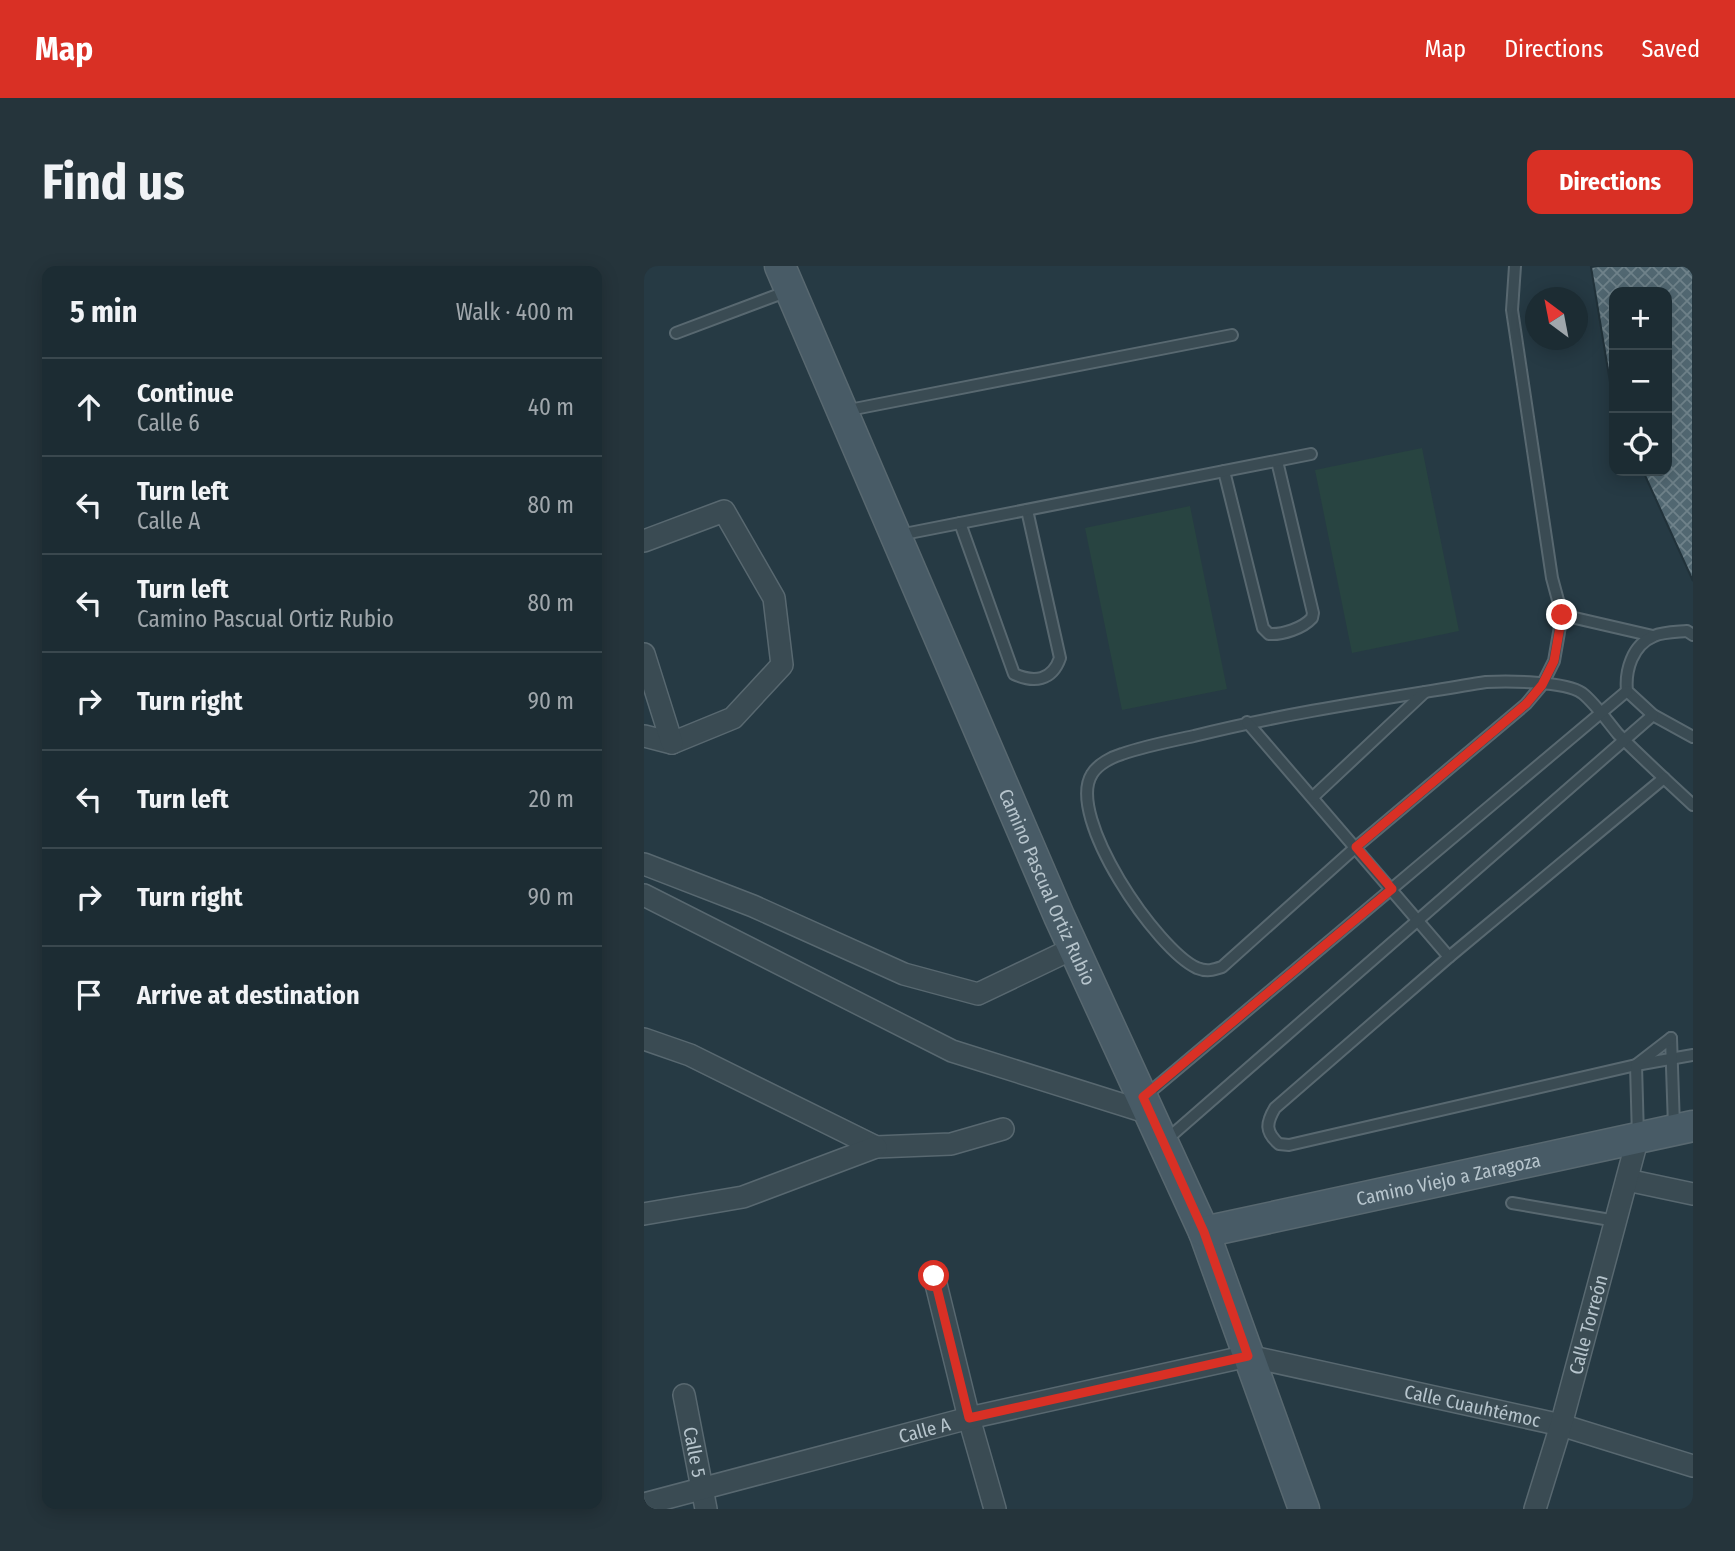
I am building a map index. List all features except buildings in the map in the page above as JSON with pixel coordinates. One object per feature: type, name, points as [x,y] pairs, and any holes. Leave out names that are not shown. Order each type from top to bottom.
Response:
[{"type":"street","name":"Camino Pascual Ortiz Rubio","points":[[785,278],[1074,948],[1204,1232],[1304,1509]]},
{"type":"street","points":[[644,541],[724,511],[774,598],[782,665],[733,718],[672,743],[644,736]]},
{"type":"street","points":[[644,654],[672,743]]},
{"type":"street","points":[[644,864],[753,906],[904,974],[978,994],[1074,948]]},
{"type":"street","points":[[644,895],[952,1051],[1146,1105]]},
{"type":"street","points":[[644,1039],[690,1055],[876,1147]]},
{"type":"street","name":"Camino Viejo a Zaragoza","points":[[1204,1232],[1684,1127]]},
{"type":"street","points":[[644,1214],[743,1197],[876,1147],[951,1144],[1003,1129]]},
{"type":"street","name":"Calle Torreón","points":[[1535,1509],[1561,1425],[1637,1137]]},
{"type":"street","points":[[1627,1180],[1693,1194]]},
{"type":"street","points":[[934,1276],[969,1418],[995,1509]]},
{"type":"street","name":"Calle Cuauhtémoc","points":[[1248,1356],[1561,1425],[1693,1466]]},
{"type":"street","name":"Calle A","points":[[644,1504],[703,1499],[969,1418],[1248,1356]]},
{"type":"street","name":"Calle 5","points":[[684,1395],[703,1499]]},
{"type":"lane","points":[[1515,266],[1512,310],[1552,578],[1562,615],[1554,661],[1542,685],[1526,704],[1356,847],[1222,967],[1211,971],[1199,969],[1184,960],[1159,937],[1134,902],[1096,837],[1087,800],[1091,774],[1122,754],[1247,722],[1486,682],[1542,685],[1561,685],[1582,693],[1600,715],[1693,805]]},
{"type":"lane","points":[[676,333],[785,278]]},
{"type":"lane","points":[[841,412],[1231,335]]},
{"type":"lane","points":[[896,535],[1311,454]]},
{"type":"lane","points":[[1224,471],[1263,628],[1269,634],[1275,635],[1301,626],[1312,618],[1313,613],[1277,461]]},
{"type":"lane","points":[[960,523],[1014,674],[1027,680],[1047,676],[1056,669],[1060,658],[1027,510]]},
{"type":"lane","points":[[1562,615],[1653,636],[1687,631],[1693,635]]},
{"type":"lane","points":[[1653,636],[1632,656],[1626,678],[1627,691],[1653,715],[1693,737]]},
{"type":"lane","points":[[1146,1105],[1392,889],[1627,691]]},
{"type":"lane","points":[[1313,797],[1426,692]]},
{"type":"lane","points":[[1163,1142],[1623,738],[1653,715]]},
{"type":"lane","points":[[1247,722],[1449,957]]},
{"type":"lane","points":[[1664,778],[1449,957],[1275,1108],[1268,1120],[1268,1130],[1279,1144],[1289,1145],[1636,1065],[1693,1055]]},
{"type":"lane","points":[[1636,1065],[1671,1038],[1672,1060],[1684,1127]]},
{"type":"lane","points":[[1636,1065],[1637,1137]]},
{"type":"lane","points":[[1512,1203],[1616,1221]]},
{"type":"green space","points":[[1422,448],[1459,631],[1352,653],[1315,470]]},
{"type":"green space","points":[[1190,506],[1227,689],[1122,710],[1085,528]]},
{"type":"route","points":[[934,1276],[969,1418],[1248,1356],[1204,1232],[1143,1097],[1392,889],[1356,847],[1526,704],[1542,685],[1554,661],[1562,615]]}]
